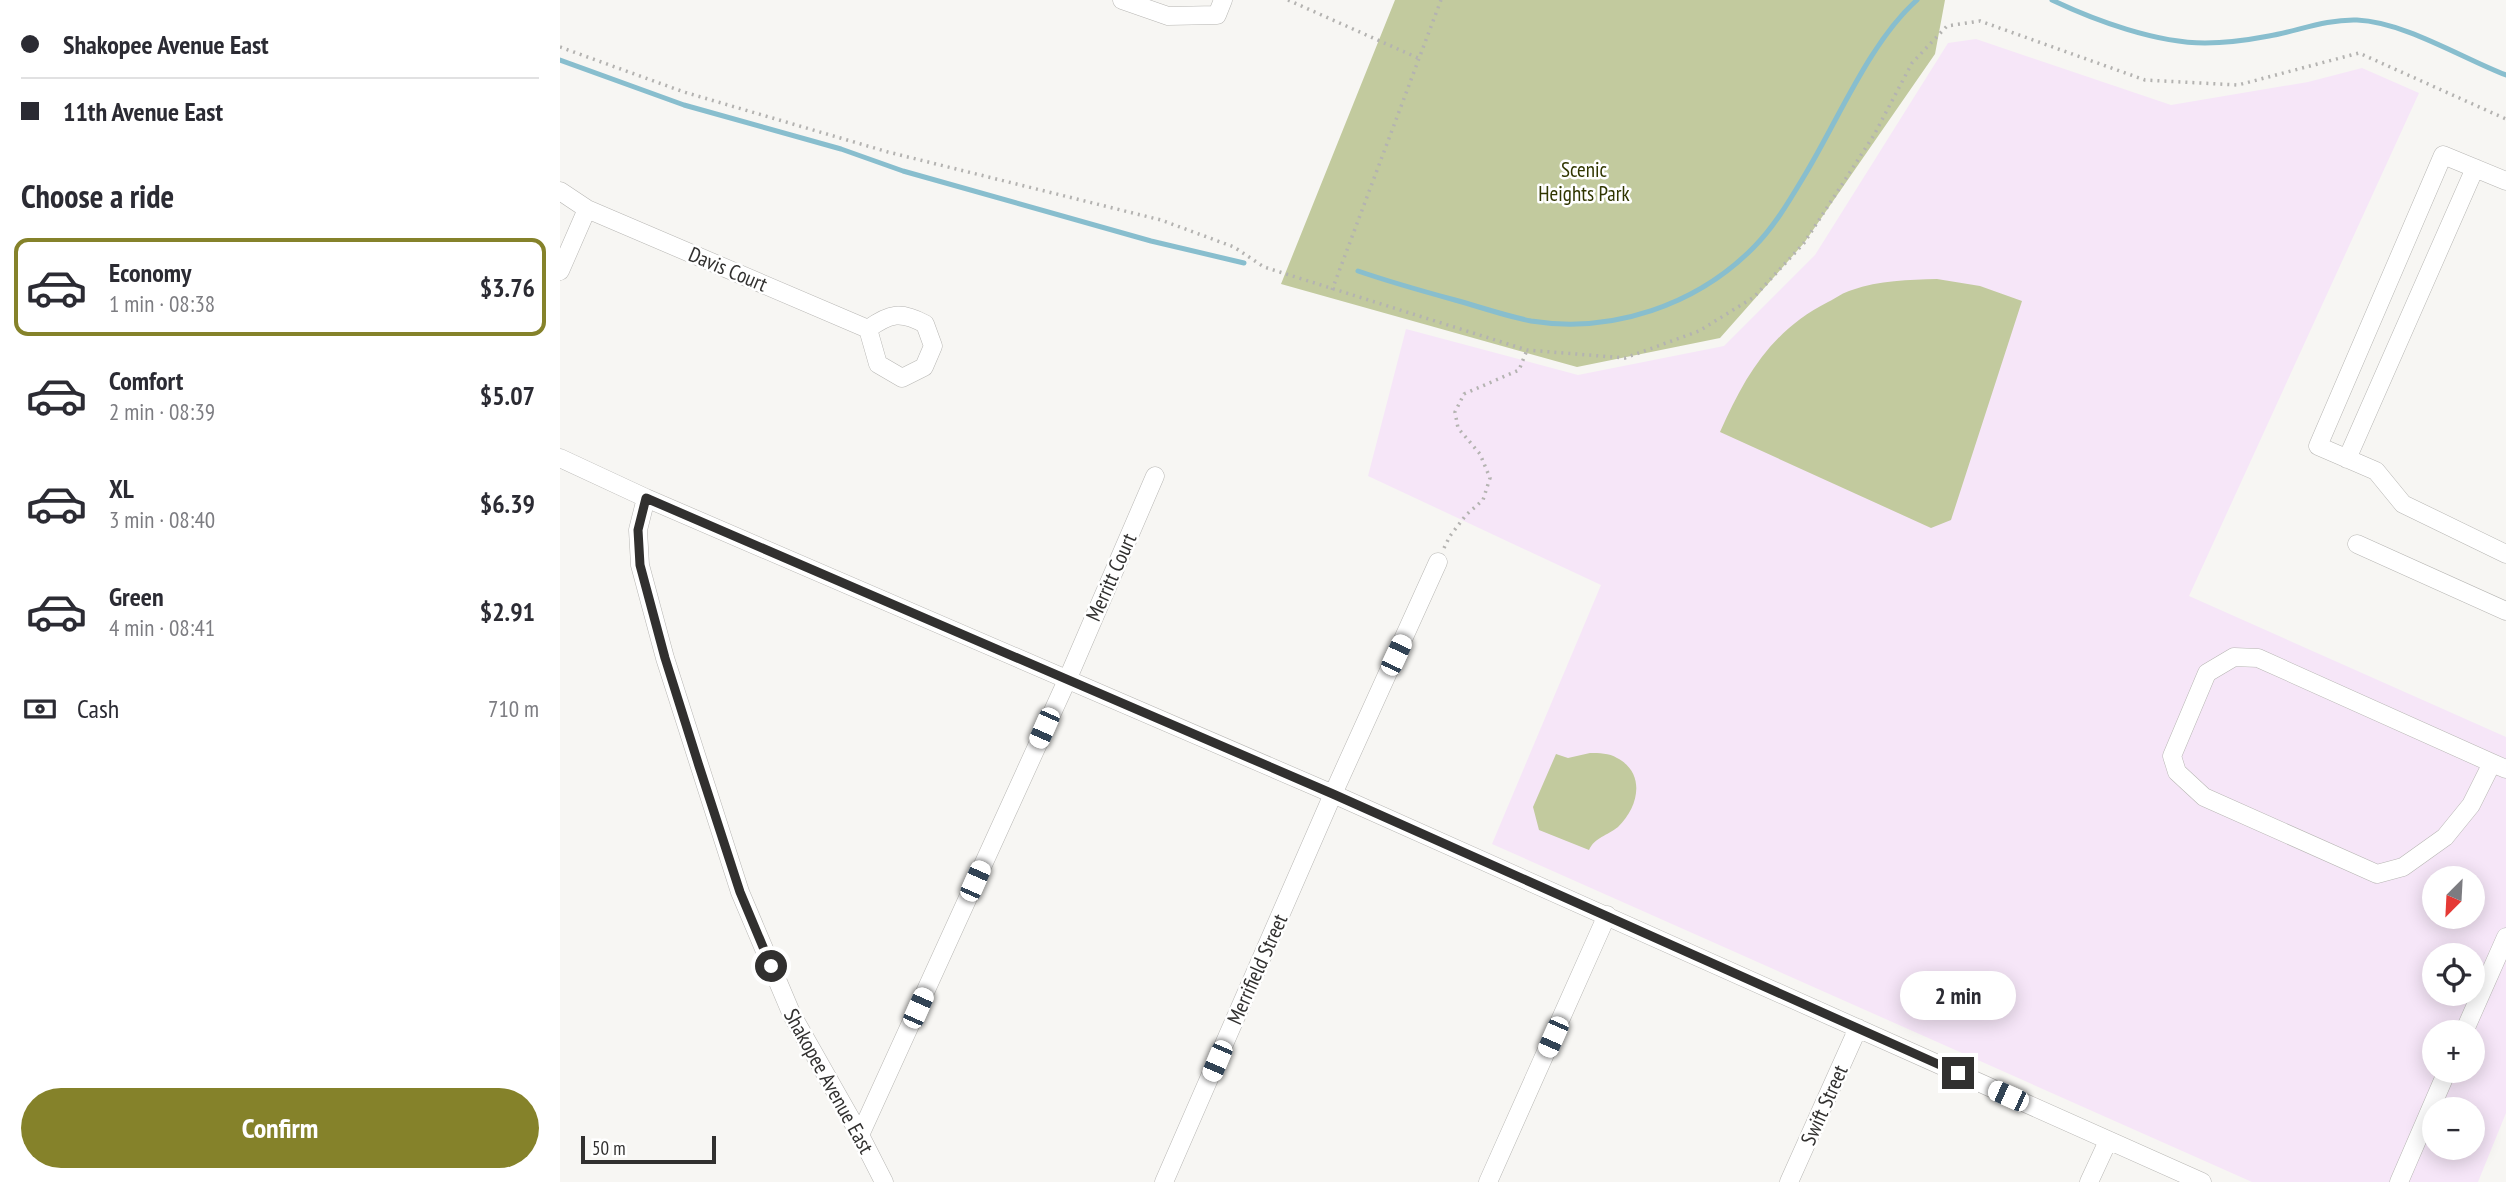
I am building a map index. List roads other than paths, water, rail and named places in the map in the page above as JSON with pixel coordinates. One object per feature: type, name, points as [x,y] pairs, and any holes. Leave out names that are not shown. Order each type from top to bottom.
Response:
[{"type":"street","points":[[1122,0],[1168,16],[1217,15],[1223,0]]},
{"type":"street","points":[[2506,181],[2444,155],[2318,446],[2376,471],[2403,504],[2506,554]]},
{"type":"street","points":[[2347,458],[2475,169]]},
{"type":"street","name":"Davis Court","points":[[560,191],[587,209],[868,329]]},
{"type":"street","points":[[560,271],[564,252],[587,209]]},
{"type":"street","points":[[560,458],[646,498],[1333,794],[2202,1182]]},
{"type":"street","name":"Merritt Court","points":[[860,1135],[1068,678],[1155,476]]},
{"type":"street","name":"Shakopee Avenue East","points":[[646,498],[638,530],[640,565],[665,658],[740,892],[792,1015],[884,1182]]},
{"type":"street","points":[[2357,544],[2506,611]]},
{"type":"street","name":"Merrifield Street","points":[[1164,1182],[1333,794],[1438,562]]},
{"type":"street","points":[[2234,657],[2258,658],[2499,766],[2472,805],[2445,837],[2403,867],[2377,874],[2204,797],[2178,772],[2172,756],[2207,673],[2234,657]]},
{"type":"street","points":[[1488,1182],[1607,915]]},
{"type":"street","points":[[2469,1020],[2506,937]]},
{"type":"street","name":"Swift Street","points":[[1789,1182],[1858,1028]]},
{"type":"street","points":[[2399,1182],[2442,1083]]},
{"type":"street","points":[[2089,1182],[2108,1141]]},
{"type":"waterway","points":[[1358,271],[1512,317],[1562,324],[1622,319],[1652,311],[1680,299],[1731,267],[1769,230],[1806,173],[1884,37],[1917,0]]},
{"type":"waterway","points":[[2052,0],[2127,29],[2186,42],[2245,40],[2334,21],[2375,22],[2413,34],[2506,75]]},
{"type":"waterway","points":[[560,60],[684,105],[841,149],[903,171],[1151,241],[1244,263]]},
{"type":"park label","name":"Scenic Heights Park","points":[[1584,181]]}]
